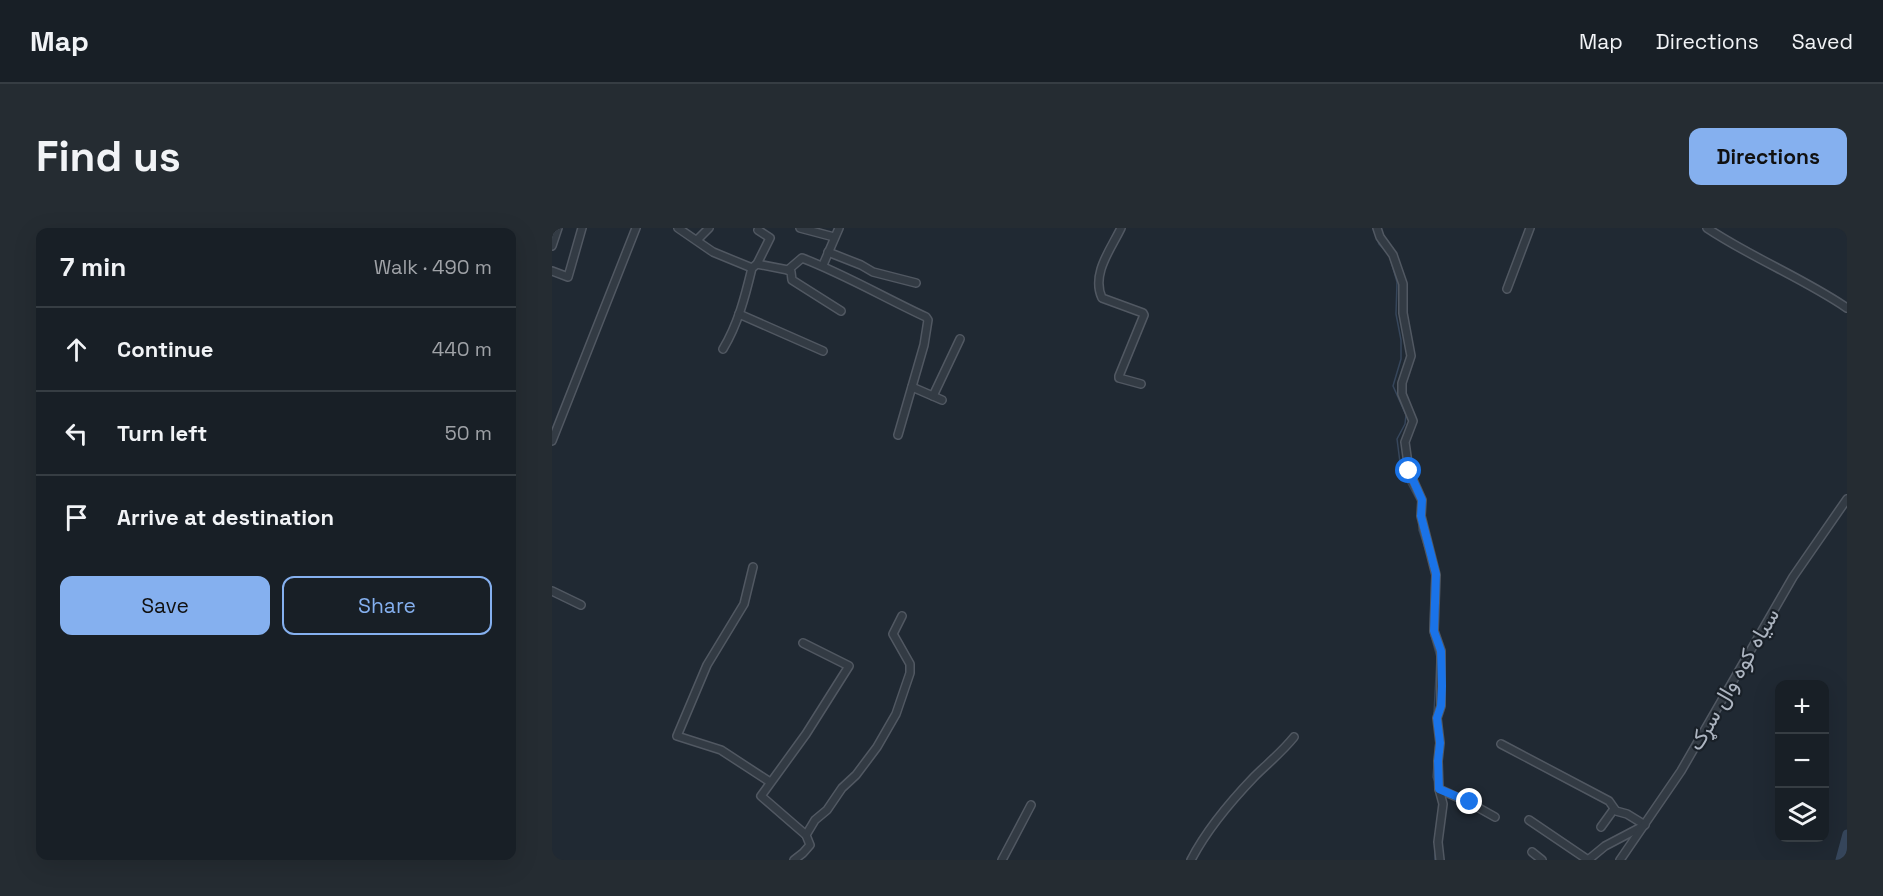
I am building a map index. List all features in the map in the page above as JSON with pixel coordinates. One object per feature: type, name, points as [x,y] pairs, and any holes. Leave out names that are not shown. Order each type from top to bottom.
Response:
[{"type":"street","points":[[552,246],[558,228]]},
{"type":"street","points":[[552,271],[568,277],[582,228]]},
{"type":"street","points":[[552,441],[636,228]]},
{"type":"street","points":[[678,228],[713,252],[754,266],[788,270],[791,272],[792,280],[841,311]]},
{"type":"street","points":[[697,240],[709,228]]},
{"type":"street","points":[[800,228],[834,237]]},
{"type":"street","points":[[823,265],[839,228]]},
{"type":"street","points":[[1120,228],[1100,271],[1098,284],[1102,298],[1144,315],[1119,376],[1119,378],[1142,384]]},
{"type":"street","points":[[1377,228],[1380,237],[1393,255],[1403,284],[1403,313],[1411,356],[1402,383],[1402,394],[1413,421],[1405,442],[1409,471],[1422,500],[1421,516],[1436,574],[1434,631],[1441,651],[1442,686],[1441,706],[1437,718],[1440,743],[1439,789],[1443,804],[1438,842],[1440,860]]},
{"type":"street","points":[[1507,289],[1530,228]]},
{"type":"street","points":[[1707,228],[1732,244],[1828,295],[1847,308]]},
{"type":"street","points":[[723,349],[740,314],[754,266],[770,238],[758,230]]},
{"type":"street","points":[[828,252],[861,264],[873,272],[916,283]]},
{"type":"street","points":[[788,270],[802,258],[823,265],[927,318],[924,345],[898,435]]},
{"type":"street","points":[[740,314],[823,351]]},
{"type":"street","points":[[933,396],[960,339]]},
{"type":"street","points":[[912,387],[942,400]]},
{"type":"street","name":"سیاه کوه وال سړک","points":[[1620,860],[1681,771],[1763,631],[1779,599],[1847,499]]},
{"type":"street","points":[[753,567],[744,604],[707,664],[677,736],[721,750],[770,782]]},
{"type":"street","points":[[552,591],[581,605]]},
{"type":"street","points":[[806,835],[815,820],[827,810],[842,788],[863,766],[896,714],[910,664],[893,634],[902,616]]},
{"type":"street","points":[[794,860],[810,844],[806,835],[761,796],[806,734],[849,666],[803,643]]},
{"type":"street","points":[[1191,860],[1202,837],[1221,814],[1294,737]]},
{"type":"street","points":[[1501,744],[1609,801],[1614,809],[1645,825]]},
{"type":"street","points":[[1439,789],[1470,802],[1495,817]]},
{"type":"street","points":[[1002,860],[1030,805]]},
{"type":"street","points":[[1600,827],[1614,809]]},
{"type":"street","points":[[1529,820],[1588,860],[1605,846],[1645,825]]},
{"type":"street","points":[[1533,852],[1542,860]]},
{"type":"waterway","points":[[1373,228],[1379,244],[1386,251]]},
{"type":"waterway","points":[[1389,254],[1397,282],[1396,314],[1401,340],[1401,359],[1393,386],[1406,415],[1405,424],[1397,439],[1401,470],[1419,504]]},
{"type":"waterway","points":[[1419,521],[1419,530],[1429,560]]},
{"type":"waterway","points":[[1432,570],[1430,632],[1437,657],[1433,777],[1436,785]]},
{"type":"waterway","points":[[1840,860],[1847,834]]},
{"type":"waterway","points":[[1435,846],[1435,860]]},
{"type":"route","points":[[1409,471],[1422,500],[1421,516],[1436,574],[1434,631],[1441,651],[1442,686],[1441,706],[1437,718],[1440,743],[1439,789],[1470,802]]}]
